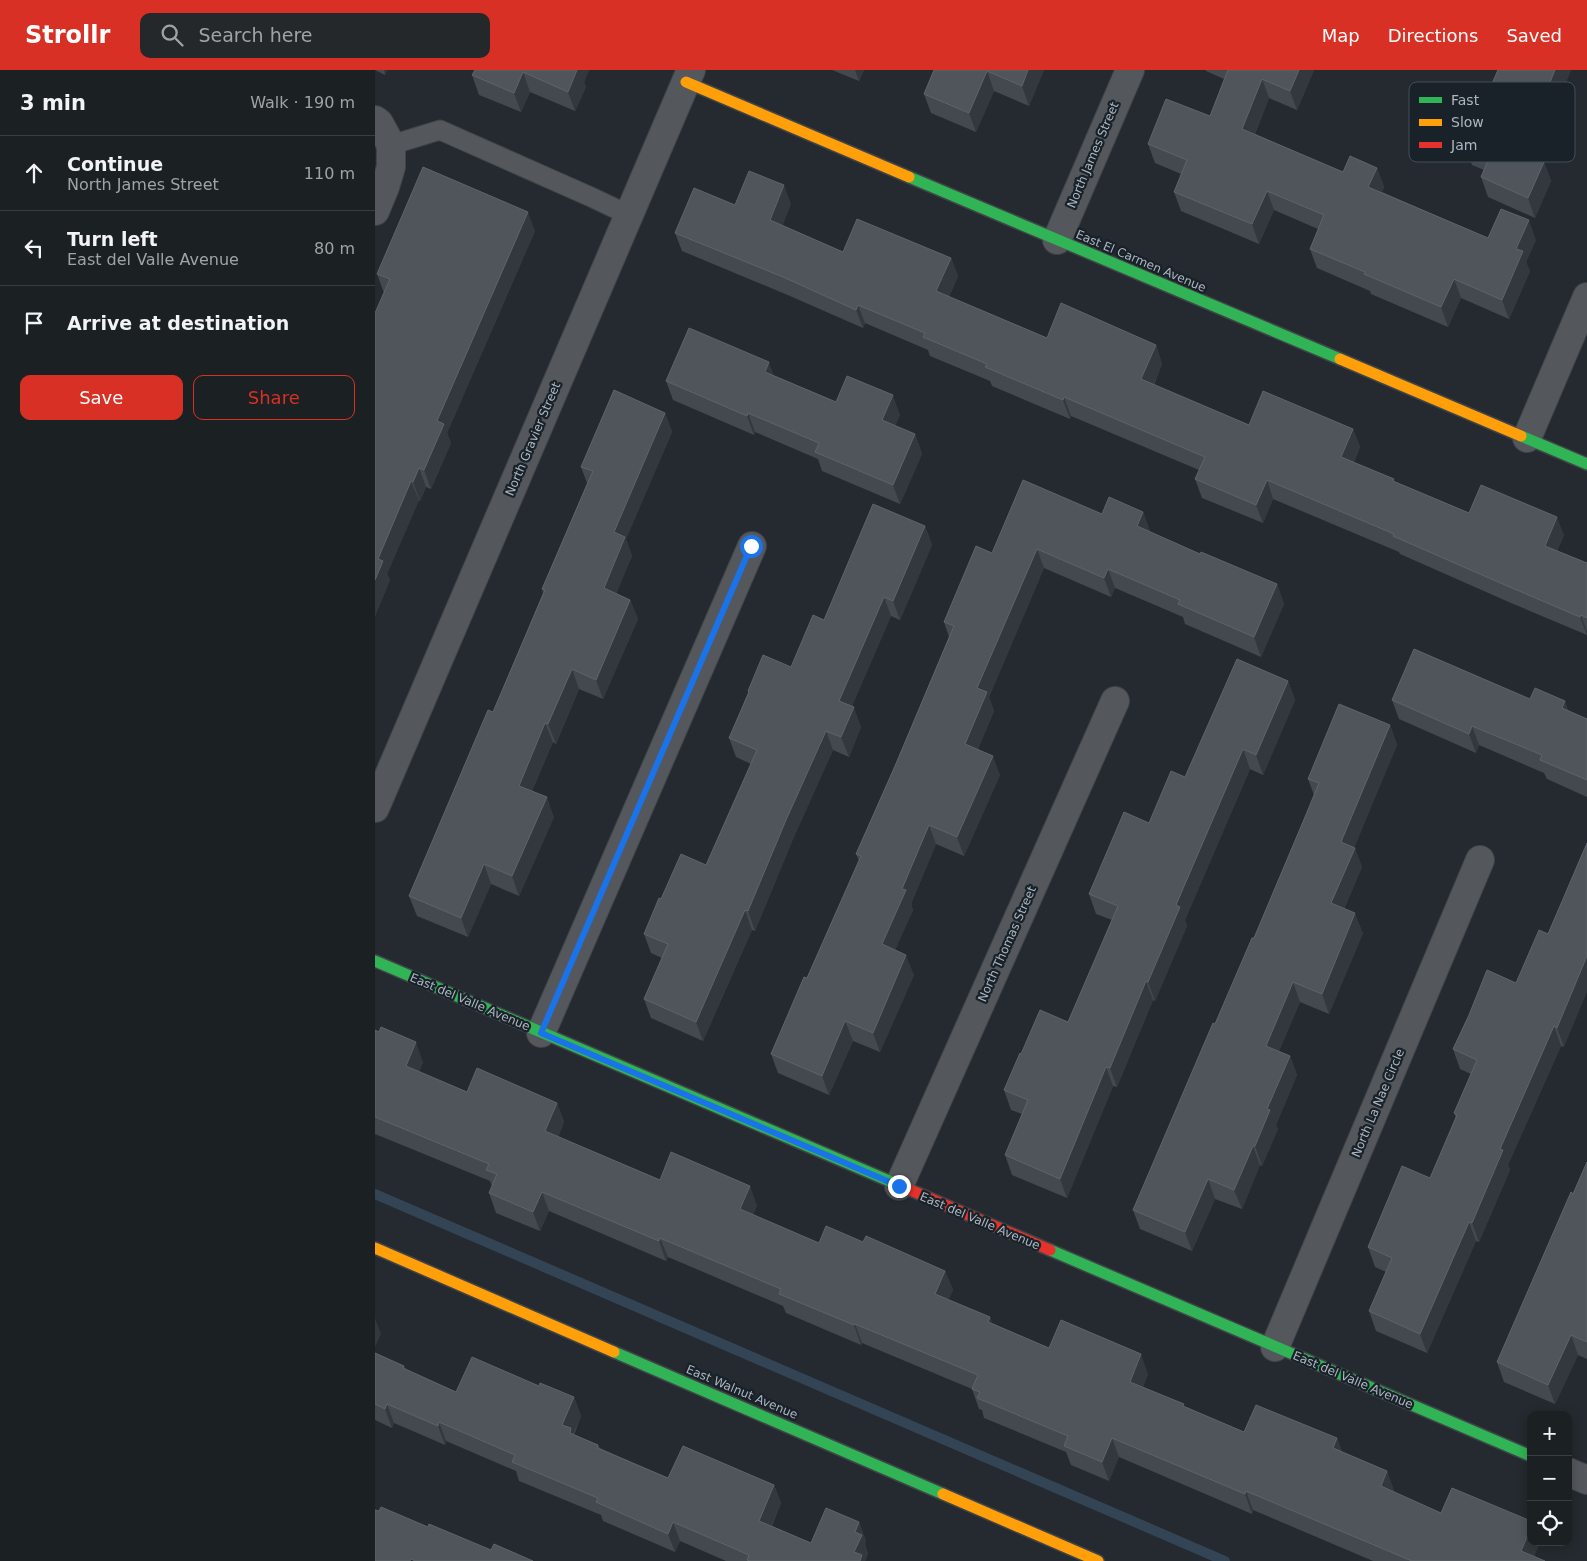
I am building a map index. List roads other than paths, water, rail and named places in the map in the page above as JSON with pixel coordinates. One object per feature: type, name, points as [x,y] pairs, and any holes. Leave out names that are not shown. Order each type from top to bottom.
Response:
[{"type":"street","name":"North James Street","points":[[1057,240],[1130,70]]},
{"type":"street","name":"East El Carmen Avenue","points":[[688,76],[1057,240],[1587,464]]},
{"type":"street","name":"North Gravier Street","points":[[375,808],[688,76]]},
{"type":"street","points":[[375,120],[379,123],[391,145],[391,167],[375,211]]},
{"type":"street","points":[[1527,438],[1587,297]]},
{"type":"street","points":[[541,1033],[751,546]]},
{"type":"street","name":"North Thomas Street","points":[[899,1186],[1115,701]]},
{"type":"street","name":"North La Nae Circle","points":[[1275,1347],[1480,860]]},
{"type":"street","name":"East del Valle Avenue","points":[[375,961],[1527,1454]]},
{"type":"street","name":"East Walnut Avenue","points":[[375,1248],[1099,1561]]},
{"type":"street","points":[[1572,1474],[1587,1480]]},
{"type":"lane","points":[[391,145],[440,130],[629,215]]},
{"type":"waterway","points":[[375,1194],[1225,1561]]}]
